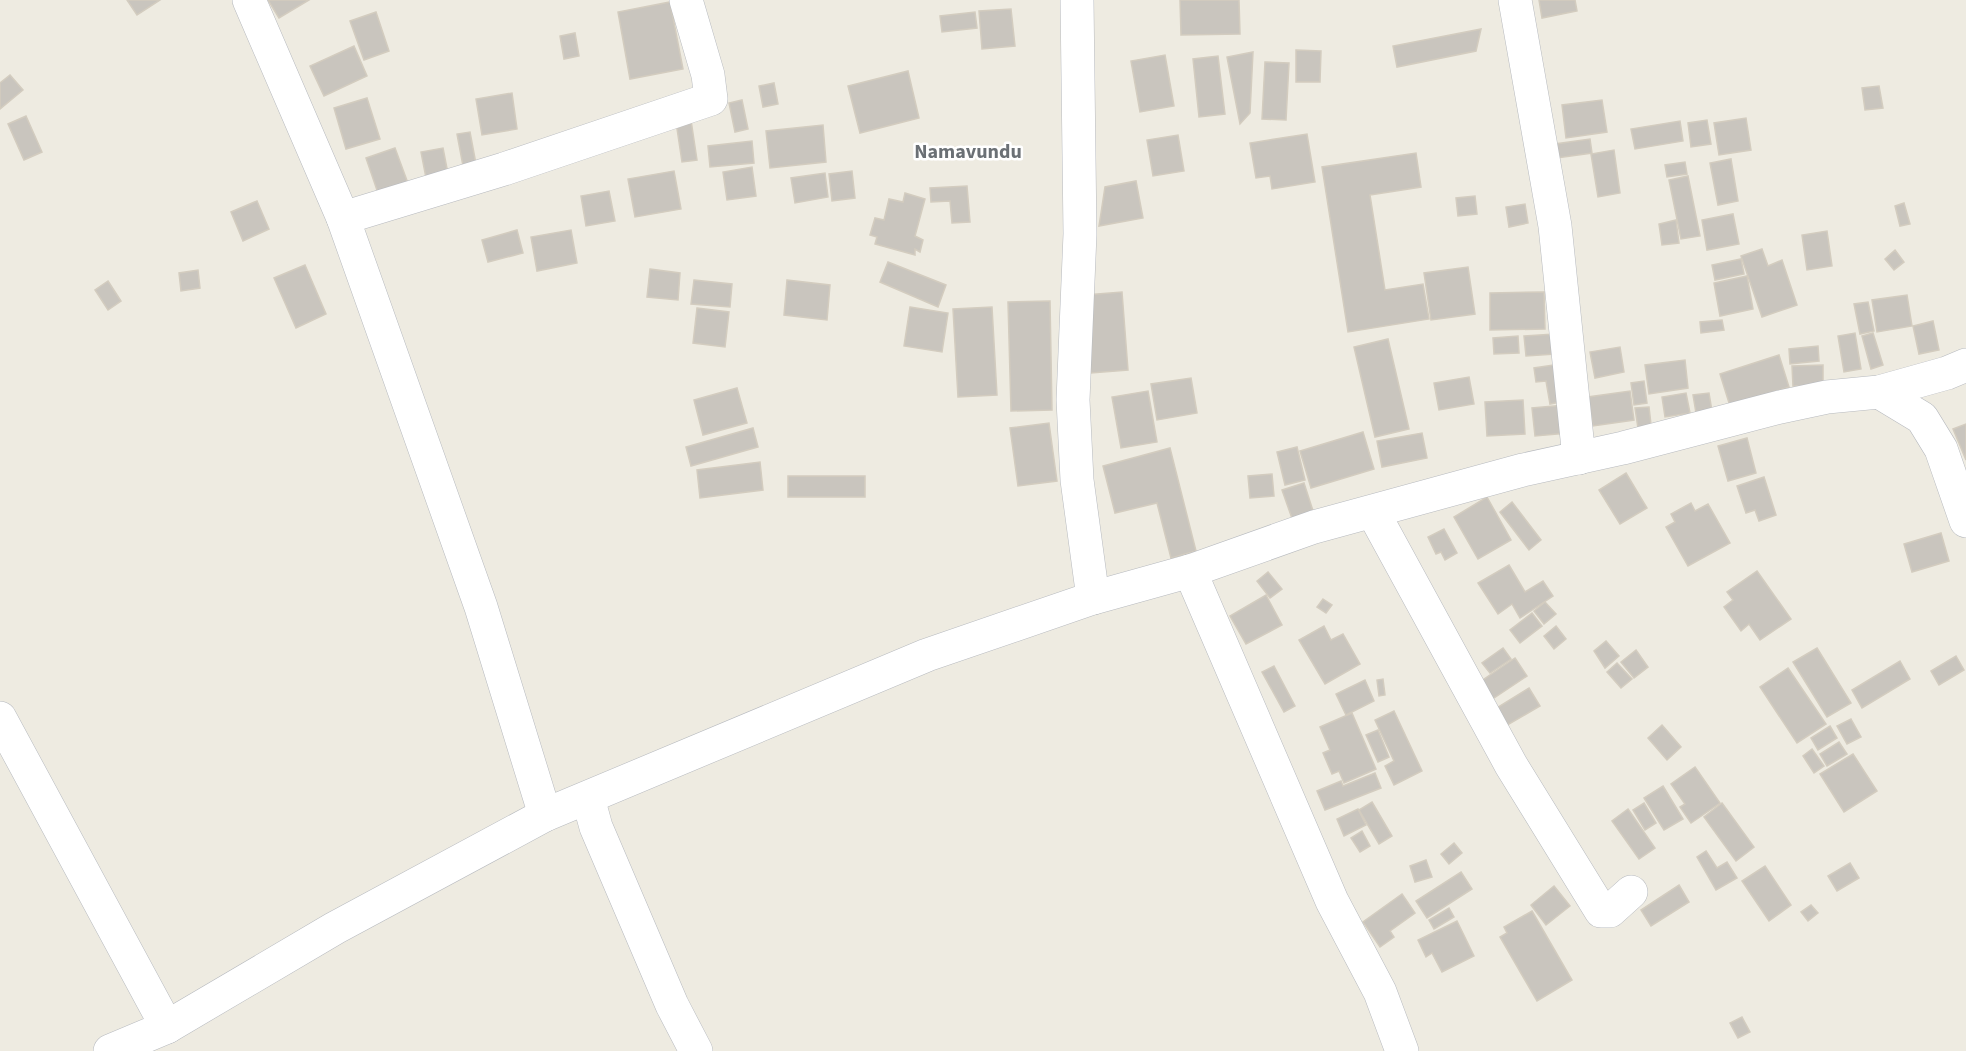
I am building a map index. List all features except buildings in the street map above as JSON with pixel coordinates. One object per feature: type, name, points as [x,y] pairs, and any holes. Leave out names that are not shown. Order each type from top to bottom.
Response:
[{"type":"street","points":[[249,0],[343,218],[481,607],[545,815]]},
{"type":"street","points":[[343,218],[504,169],[711,99],[708,75],[686,0]]},
{"type":"street","points":[[1077,0],[1080,234],[1073,400],[1077,480],[1093,598]]},
{"type":"street","points":[[1515,0],[1555,226],[1578,458]]},
{"type":"street","points":[[110,1051],[167,1028],[335,928],[545,815],[927,655],[1093,598],[1191,571],[1314,527],[1523,470],[1827,397],[1879,392],[1947,373],[1966,364]]},
{"type":"street","points":[[1879,392],[1922,418],[1941,448],[1966,521]]},
{"type":"street","points":[[1372,512],[1511,765],[1601,911],[1610,911],[1631,892]]},
{"type":"street","points":[[1191,571],[1332,901],[1380,992],[1402,1051]]},
{"type":"street","points":[[0,718],[167,1028]]},
{"type":"street","points":[[588,798],[596,827],[672,1005],[696,1051]]},
{"type":"district","name":"Namavundu","points":[[968,151]]}]
